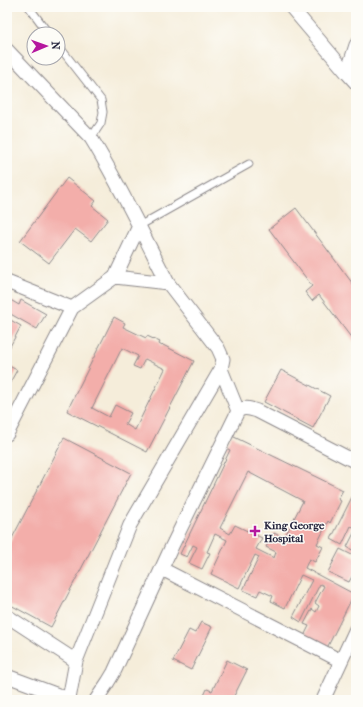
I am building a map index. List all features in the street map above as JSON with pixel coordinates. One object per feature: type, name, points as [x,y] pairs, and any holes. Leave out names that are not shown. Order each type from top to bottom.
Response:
[{"type":"street","points":[[291,7],[356,83]]},
{"type":"street","points":[[347,73],[356,45]]},
{"type":"street","points":[[7,50],[91,138],[168,283],[218,348],[223,359],[221,369],[130,525],[76,661],[69,700],[7,676]]},
{"type":"street","points":[[7,434],[72,308],[115,277],[139,226]]},
{"type":"street","points":[[115,277],[168,283]]},
{"type":"street","points":[[7,282],[72,308]]},
{"type":"street","points":[[221,369],[238,411]]},
{"type":"street","points":[[96,700],[114,672],[238,411],[245,408],[257,411],[356,462]]},
{"type":"street","points":[[162,569],[341,661]]},
{"type":"street","points":[[7,616],[76,661]]},
{"type":"street","points":[[323,700],[356,629]]},
{"type":"lane","points":[[30,7],[44,26]]},
{"type":"lane","points":[[66,55],[101,100],[103,112],[102,117],[91,138]]},
{"type":"lane","points":[[139,226],[249,164]]},
{"type":"building","points":[[67,178],[96,201],[92,206],[108,219],[91,241],[75,229],[49,263],[20,241]]},
{"type":"building","points":[[296,208],[356,288],[356,344],[319,295],[312,301],[305,292],[312,286],[269,229]]},
{"type":"building","points":[[7,298],[19,305],[21,300],[46,314],[37,329],[7,312]]},
{"type":"building","points":[[114,317],[125,323],[123,327],[146,338],[147,336],[160,342],[159,344],[162,346],[163,345],[194,361],[147,452],[67,411]],"holes":[[[122,348],[138,356],[133,366],[140,369],[145,359],[165,369],[135,430],[125,424],[131,413],[115,405],[109,417],[92,408]]]},
{"type":"building","points":[[7,318],[21,326],[7,352]]},
{"type":"building","points":[[7,365],[17,370],[7,388]]},
{"type":"building","points":[[281,370],[330,396],[313,428],[264,402]]},
{"type":"building","points":[[232,436],[343,490],[338,499],[341,501],[330,523],[328,521],[317,544],[323,547],[315,562],[309,559],[305,568],[354,594],[327,648],[304,636],[309,626],[304,624],[312,609],[316,612],[319,606],[315,603],[324,586],[320,584],[301,622],[293,617],[312,580],[301,575],[285,608],[271,601],[273,596],[260,590],[257,596],[243,590],[259,557],[255,555],[239,588],[211,574],[227,540],[215,534],[207,552],[210,553],[202,569],[189,563],[197,547],[193,545],[187,557],[180,554],[230,450],[226,448]],"holes":[[[248,472],[303,501],[284,538],[274,533],[266,547],[276,552],[274,558],[256,549],[262,538],[235,525],[230,534],[220,528]]]},
{"type":"building","points":[[64,438],[131,473],[51,627],[7,603],[7,548]]},
{"type":"building","points":[[356,489],[356,528],[351,526],[342,545],[331,539]]},
{"type":"building","points":[[356,529],[356,552],[347,547]]},
{"type":"building","points":[[340,549],[356,557],[356,569],[349,582],[328,572]]},
{"type":"building","points":[[201,622],[212,627],[191,670],[173,661],[189,630],[195,633]]},
{"type":"building","points":[[227,660],[247,670],[232,700],[202,700],[207,689],[212,691]]},
{"type":"place","name":"King George Hospital","points":[[255,531]]}]
